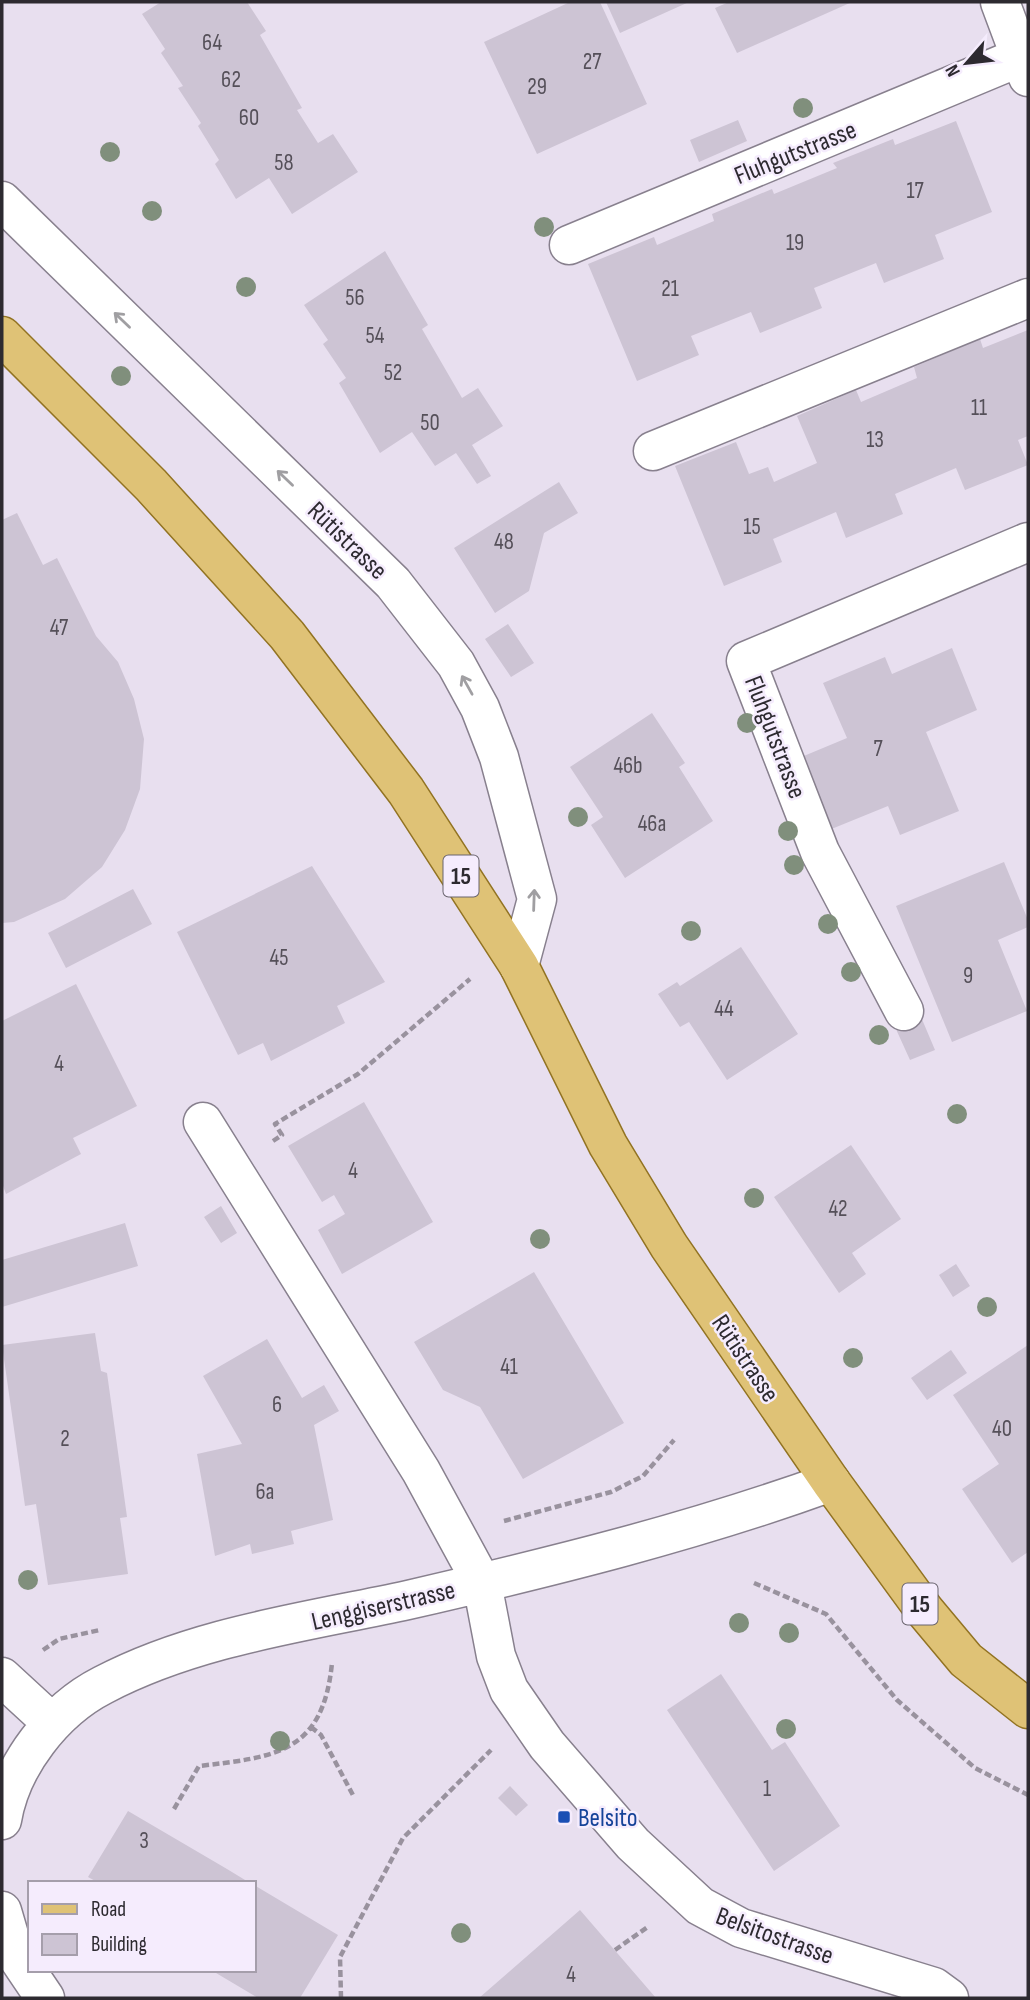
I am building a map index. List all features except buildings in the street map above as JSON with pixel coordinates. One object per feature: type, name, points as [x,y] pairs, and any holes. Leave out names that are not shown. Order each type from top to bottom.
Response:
[{"type":"main road","name":"Rütistrasse","points":[[2,336],[151,485],[287,635],[406,791],[519,966],[608,1145],[670,1246],[831,1482],[925,1611],[966,1660],[1028,1709]]},
{"type":"street","name":"Fluhgutstrasse","points":[[569,245],[1024,67],[1000,2]]},
{"type":"street","name":"Rütistrasse","points":[[2,201],[393,583],[456,664],[480,708],[499,757],[537,899],[519,966]]},
{"type":"street","points":[[653,451],[1028,298]]},
{"type":"street","name":"Fluhgutstrasse","points":[[904,1011],[820,852],[746,661],[1028,542]]},
{"type":"street","name":"Belsitostrasse","points":[[203,1122],[421,1471],[482,1583],[496,1657],[509,1690],[524,1715],[588,1794],[672,1883],[700,1906],[741,1928],[934,1987],[949,1998]]},
{"type":"street","name":"Lenggiserstrasse","points":[[2,1820],[31,1749],[52,1723],[103,1685],[171,1657],[211,1644],[482,1583],[720,1521],[831,1482]]},
{"type":"street","points":[[2,1677],[52,1723]]},
{"type":"street","points":[[2,1911],[14,1952],[45,1998]]},
{"type":"path","points":[[232,1168],[282,1135],[275,1124],[358,1074],[471,978]]},
{"type":"path","points":[[754,1583],[827,1614],[897,1700],[975,1768],[1028,1795]]},
{"type":"path","points":[[174,1809],[199,1766],[263,1758],[290,1747],[311,1727],[329,1691],[333,1655]]},
{"type":"path","points":[[311,1727],[321,1735],[354,1797]]},
{"type":"path","points":[[341,1998],[340,1957],[403,1838],[498,1743]]},
{"type":"path","points":[[615,1950],[660,1918]]},
{"type":"place","name":"Belsito","points":[[564,1817]]}]
